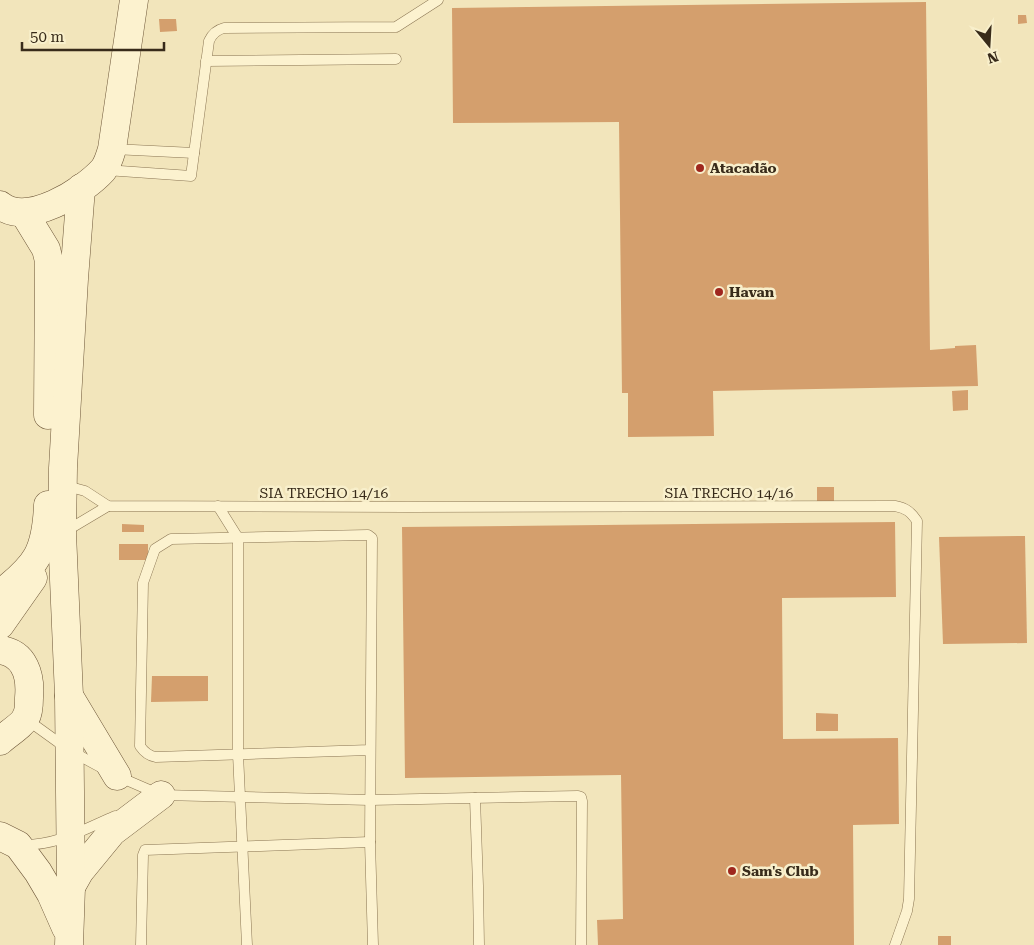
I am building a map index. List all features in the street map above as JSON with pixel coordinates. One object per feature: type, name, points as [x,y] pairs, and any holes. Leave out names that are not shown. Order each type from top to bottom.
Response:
[{"type":"main road","points":[[12,209],[42,208],[63,200],[81,188],[108,159],[134,0]]},
{"type":"main road","points":[[69,941],[71,887],[69,696],[62,533],[74,279],[81,188]]},
{"type":"main road","points":[[0,594],[21,578],[33,563],[42,549],[47,524],[49,260],[44,244],[12,209]]},
{"type":"main road","points":[[0,625],[19,600],[62,533]]},
{"type":"main road","points":[[0,650],[8,651],[18,656],[27,670],[30,680],[26,719],[0,741]]},
{"type":"main road","points":[[69,696],[117,776]]},
{"type":"main road","points":[[71,887],[80,871],[112,832],[161,796]]},
{"type":"main road","points":[[9,841],[51,894],[69,941]]},
{"type":"lane","points":[[108,159],[191,176],[206,61],[210,38],[216,31],[224,28],[396,27],[438,0]]},
{"type":"lane","points":[[206,61],[396,59]]},
{"type":"lane","points":[[108,159],[194,153]]},
{"type":"lane","points":[[62,533],[108,506],[85,491],[63,484]]},
{"type":"lane","name":"SIA TRECHO 14/16","points":[[108,506],[895,506],[904,508],[911,512],[918,520],[909,899],[907,912],[896,945]]},
{"type":"lane","points":[[218,506],[238,538],[238,754],[247,945]]},
{"type":"lane","points":[[370,750],[156,757],[151,756],[140,746],[143,583],[155,549],[171,539],[368,535],[372,538],[370,842],[373,945]]},
{"type":"lane","points":[[26,719],[69,750],[117,776],[161,796],[370,800],[581,797],[581,945]]},
{"type":"lane","points":[[9,841],[49,843],[70,836],[161,796]]},
{"type":"lane","points":[[474,798],[478,886],[478,945]]},
{"type":"lane","points":[[141,945],[143,855],[145,850],[370,842]]},
{"type":"building","points":[[926,2],[930,350],[976,345],[978,386],[713,391],[714,436],[628,437],[628,393],[622,393],[619,122],[453,123],[452,8]]},
{"type":"building","points":[[1018,15],[1026,15],[1027,23],[1018,24]]},
{"type":"building","points":[[159,19],[176,19],[177,31],[160,32]]},
{"type":"building","points":[[968,390],[968,410],[953,411],[952,391]]},
{"type":"building","points":[[817,487],[834,487],[834,501],[817,501]]},
{"type":"building","points":[[895,522],[896,597],[782,598],[783,739],[898,738],[899,824],[853,825],[854,945],[598,945],[597,920],[623,919],[621,775],[405,778],[402,527]]},
{"type":"building","points":[[122,524],[144,525],[144,532],[122,532]]},
{"type":"building","points":[[1025,536],[1027,643],[943,644],[939,537]]},
{"type":"building","points":[[119,544],[148,544],[148,560],[119,560]]},
{"type":"building","points":[[152,676],[208,676],[208,701],[151,702]]},
{"type":"building","points":[[816,713],[838,714],[838,731],[816,731]]},
{"type":"building","points":[[938,936],[951,936],[951,945],[938,945]]},
{"type":"place","name":"Atacadão","points":[[700,168]]},
{"type":"place","name":"Havan","points":[[719,292]]},
{"type":"place","name":"Sam's Club","points":[[732,871]]}]
